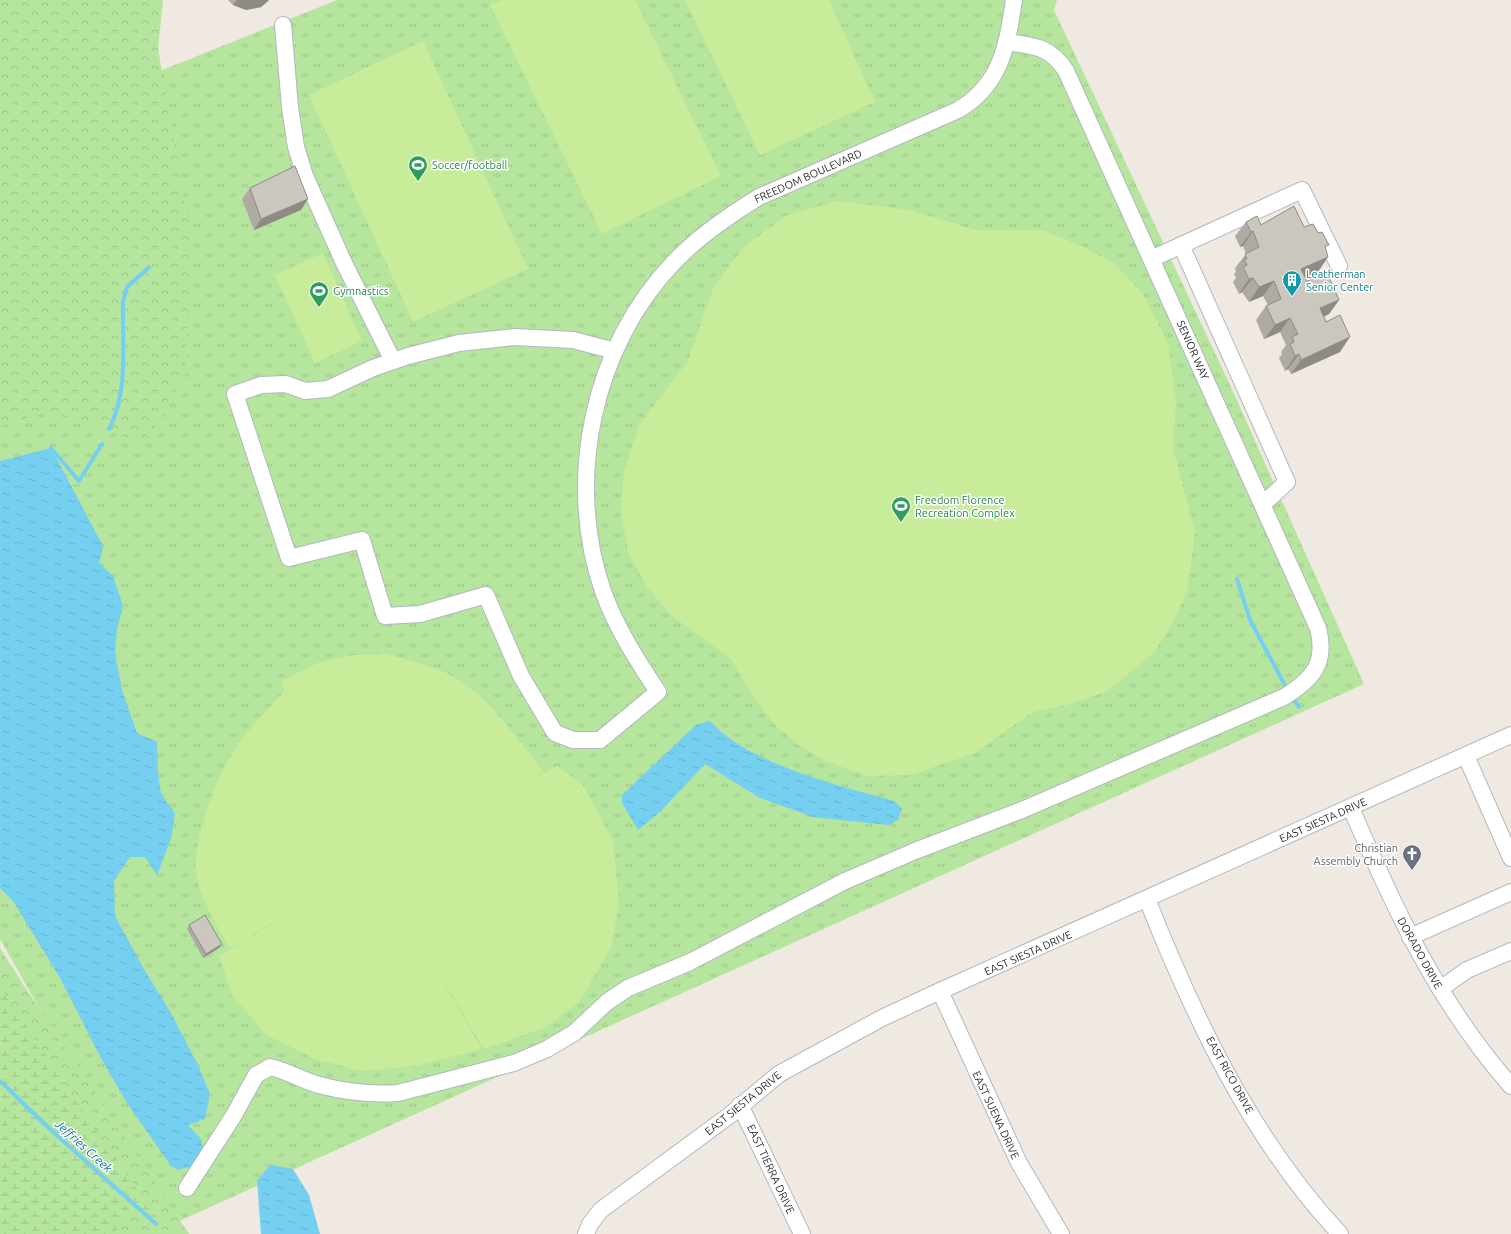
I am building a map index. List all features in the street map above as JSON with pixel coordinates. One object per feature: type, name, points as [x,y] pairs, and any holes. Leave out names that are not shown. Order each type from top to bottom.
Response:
[{"type":"street","name":"FREEDOM BOULEVARD","points":[[393,361],[328,389],[305,391],[286,384],[261,385],[235,394],[289,558],[362,540],[385,616],[420,614],[486,595],[521,676],[555,733],[573,740],[600,740],[658,692],[630,649],[616,622],[604,593],[595,562],[589,531],[586,478],[589,439],[596,404],[615,351],[637,309],[655,284],[674,262],[695,242],[731,214],[759,197],[958,110],[970,103],[991,81],[999,67],[1006,42],[1014,0]]},
{"type":"street","points":[[283,25],[290,107],[296,147],[305,176],[344,263],[393,361],[459,343],[515,337],[573,340],[615,351]]},
{"type":"street","name":"SENIOR WAY","points":[[187,1188],[234,1116],[256,1075],[270,1067],[287,1071],[318,1084],[351,1092],[382,1094],[398,1093],[514,1063],[548,1050],[574,1033],[607,1002],[628,988],[690,962],[845,881],[915,851],[1022,810],[1289,694],[1311,676],[1320,661],[1322,643],[1318,628],[1063,66],[1052,53],[1040,47],[1006,42]]},
{"type":"street","points":[[1151,258],[1302,190],[1339,266]]},
{"type":"street","points":[[1181,245],[1287,482],[1263,504]]},
{"type":"street","name":"EAST SIESTA DRIVE","points":[[586,1234],[590,1224],[601,1210],[708,1132],[779,1074],[795,1063],[882,1018],[940,991],[1510,737]]},
{"type":"street","points":[[1466,756],[1511,858]]},
{"type":"street","name":"DORADO DRIVE","points":[[1351,808],[1410,937],[1440,989],[1473,1038],[1511,1086]]},
{"type":"street","points":[[1410,937],[1511,892]]},
{"type":"street","name":"EAST RICO DRIVE","points":[[1146,899],[1195,1010],[1230,1080],[1282,1161],[1340,1234]]},
{"type":"street","points":[[1440,989],[1467,970],[1511,951]]},
{"type":"street","name":"EAST SUENA DRIVE","points":[[940,991],[1019,1163],[1061,1234]]},
{"type":"street","name":"EAST TIERRA DRIVE","points":[[740,1105],[802,1234]]},
{"type":"green space","points":[[0,0],[163,0],[158,49],[191,235],[185,377],[144,444],[53,411],[0,426]]},
{"type":"green space","points":[[337,0],[1057,0],[1054,10],[1230,385],[1364,684],[164,1228],[0,939],[0,135]]},
{"type":"green space","points":[[502,0],[635,0],[721,176],[602,234],[490,5]]},
{"type":"green space","points":[[685,0],[829,0],[875,102],[760,155]]},
{"type":"green space","name":"Soccer/football","points":[[423,41],[528,269],[413,322],[309,95]]},
{"type":"green space","points":[[836,201],[910,210],[975,230],[1042,230],[1084,247],[1115,264],[1143,294],[1168,343],[1176,402],[1173,447],[1195,532],[1188,588],[1175,619],[1154,653],[1106,692],[1067,705],[1034,711],[975,753],[910,775],[868,776],[825,761],[797,744],[773,723],[747,687],[731,659],[671,615],[647,587],[628,552],[621,511],[624,472],[639,425],[688,361],[713,288],[744,247],[785,216]]},
{"type":"green space","name":"Gymnastics","points":[[323,253],[362,341],[315,363],[275,275]]},
{"type":"green space","points":[[385,654],[416,662],[446,673],[475,692],[500,717],[544,772],[457,820],[557,766],[583,785],[613,841],[619,902],[612,946],[579,1002],[544,1028],[484,1049],[417,937],[482,1049],[416,1066],[360,1071],[313,1058],[268,1036],[233,997],[219,956],[299,908],[230,948],[211,915],[203,897],[197,879],[196,865],[197,849],[206,814],[226,764],[244,736],[284,691],[307,734],[280,682],[317,663],[354,655]]},
{"type":"green space","points":[[0,948],[23,984],[189,1234],[0,1234]]},
{"type":"green space","points":[[0,987],[89,1120],[164,1228],[135,1204],[114,1234],[0,1234]]},
{"type":"water","points":[[51,448],[103,546],[99,563],[113,576],[123,606],[117,629],[115,653],[122,690],[137,733],[157,742],[158,772],[161,794],[175,813],[171,839],[157,875],[145,857],[130,857],[114,881],[115,916],[145,971],[171,1013],[198,1065],[210,1094],[205,1119],[188,1125],[201,1139],[204,1154],[192,1166],[178,1170],[171,1166],[127,1103],[102,1060],[60,978],[13,901],[0,888],[0,461]]},
{"type":"water","points":[[710,721],[727,736],[748,750],[796,772],[894,801],[902,809],[898,820],[888,825],[813,817],[760,798],[705,764],[661,811],[638,830],[622,803],[622,795],[696,725]]},
{"type":"water","points":[[271,1165],[293,1169],[309,1195],[320,1234],[261,1234],[257,1180]]},
{"type":"building","points":[[295,166],[308,199],[261,219],[250,188]]},
{"type":"building","name":"Leatherman Senior Center","points":[[1294,206],[1304,227],[1313,224],[1318,233],[1322,232],[1329,245],[1325,246],[1328,257],[1301,269],[1307,281],[1327,273],[1339,300],[1320,308],[1326,322],[1340,315],[1350,337],[1301,360],[1299,354],[1295,356],[1290,344],[1294,342],[1292,337],[1298,334],[1290,318],[1275,325],[1266,306],[1281,299],[1274,281],[1259,287],[1253,278],[1249,279],[1243,267],[1247,265],[1244,259],[1247,259],[1245,254],[1259,247],[1253,231],[1251,232],[1246,222],[1257,216],[1261,225]]},
{"type":"building","points":[[205,915],[222,944],[206,954],[189,925]]},
{"type":"waterway","points":[[109,429],[115,415],[122,383],[123,301],[127,287],[149,267]]},
{"type":"waterway","points":[[49,453],[51,448],[79,481],[102,444]]},
{"type":"waterway","points":[[1237,579],[1250,620],[1288,691]]},
{"type":"waterway","points":[[1292,697],[1299,707]]},
{"type":"waterway","name":"Jeffries Creek","points":[[0,1081],[53,1132],[156,1224]]},
{"type":"place","name":"Soccer/football","points":[[418,182]]},
{"type":"place","name":"Leatherman Senior Center","points":[[1292,297]]},
{"type":"place","name":"Gymnastics","points":[[319,308]]},
{"type":"place","name":"Freedom Florence Recreation Complex","points":[[901,523]]},
{"type":"place","name":"Christian Assembly Church","points":[[1412,871]]}]
